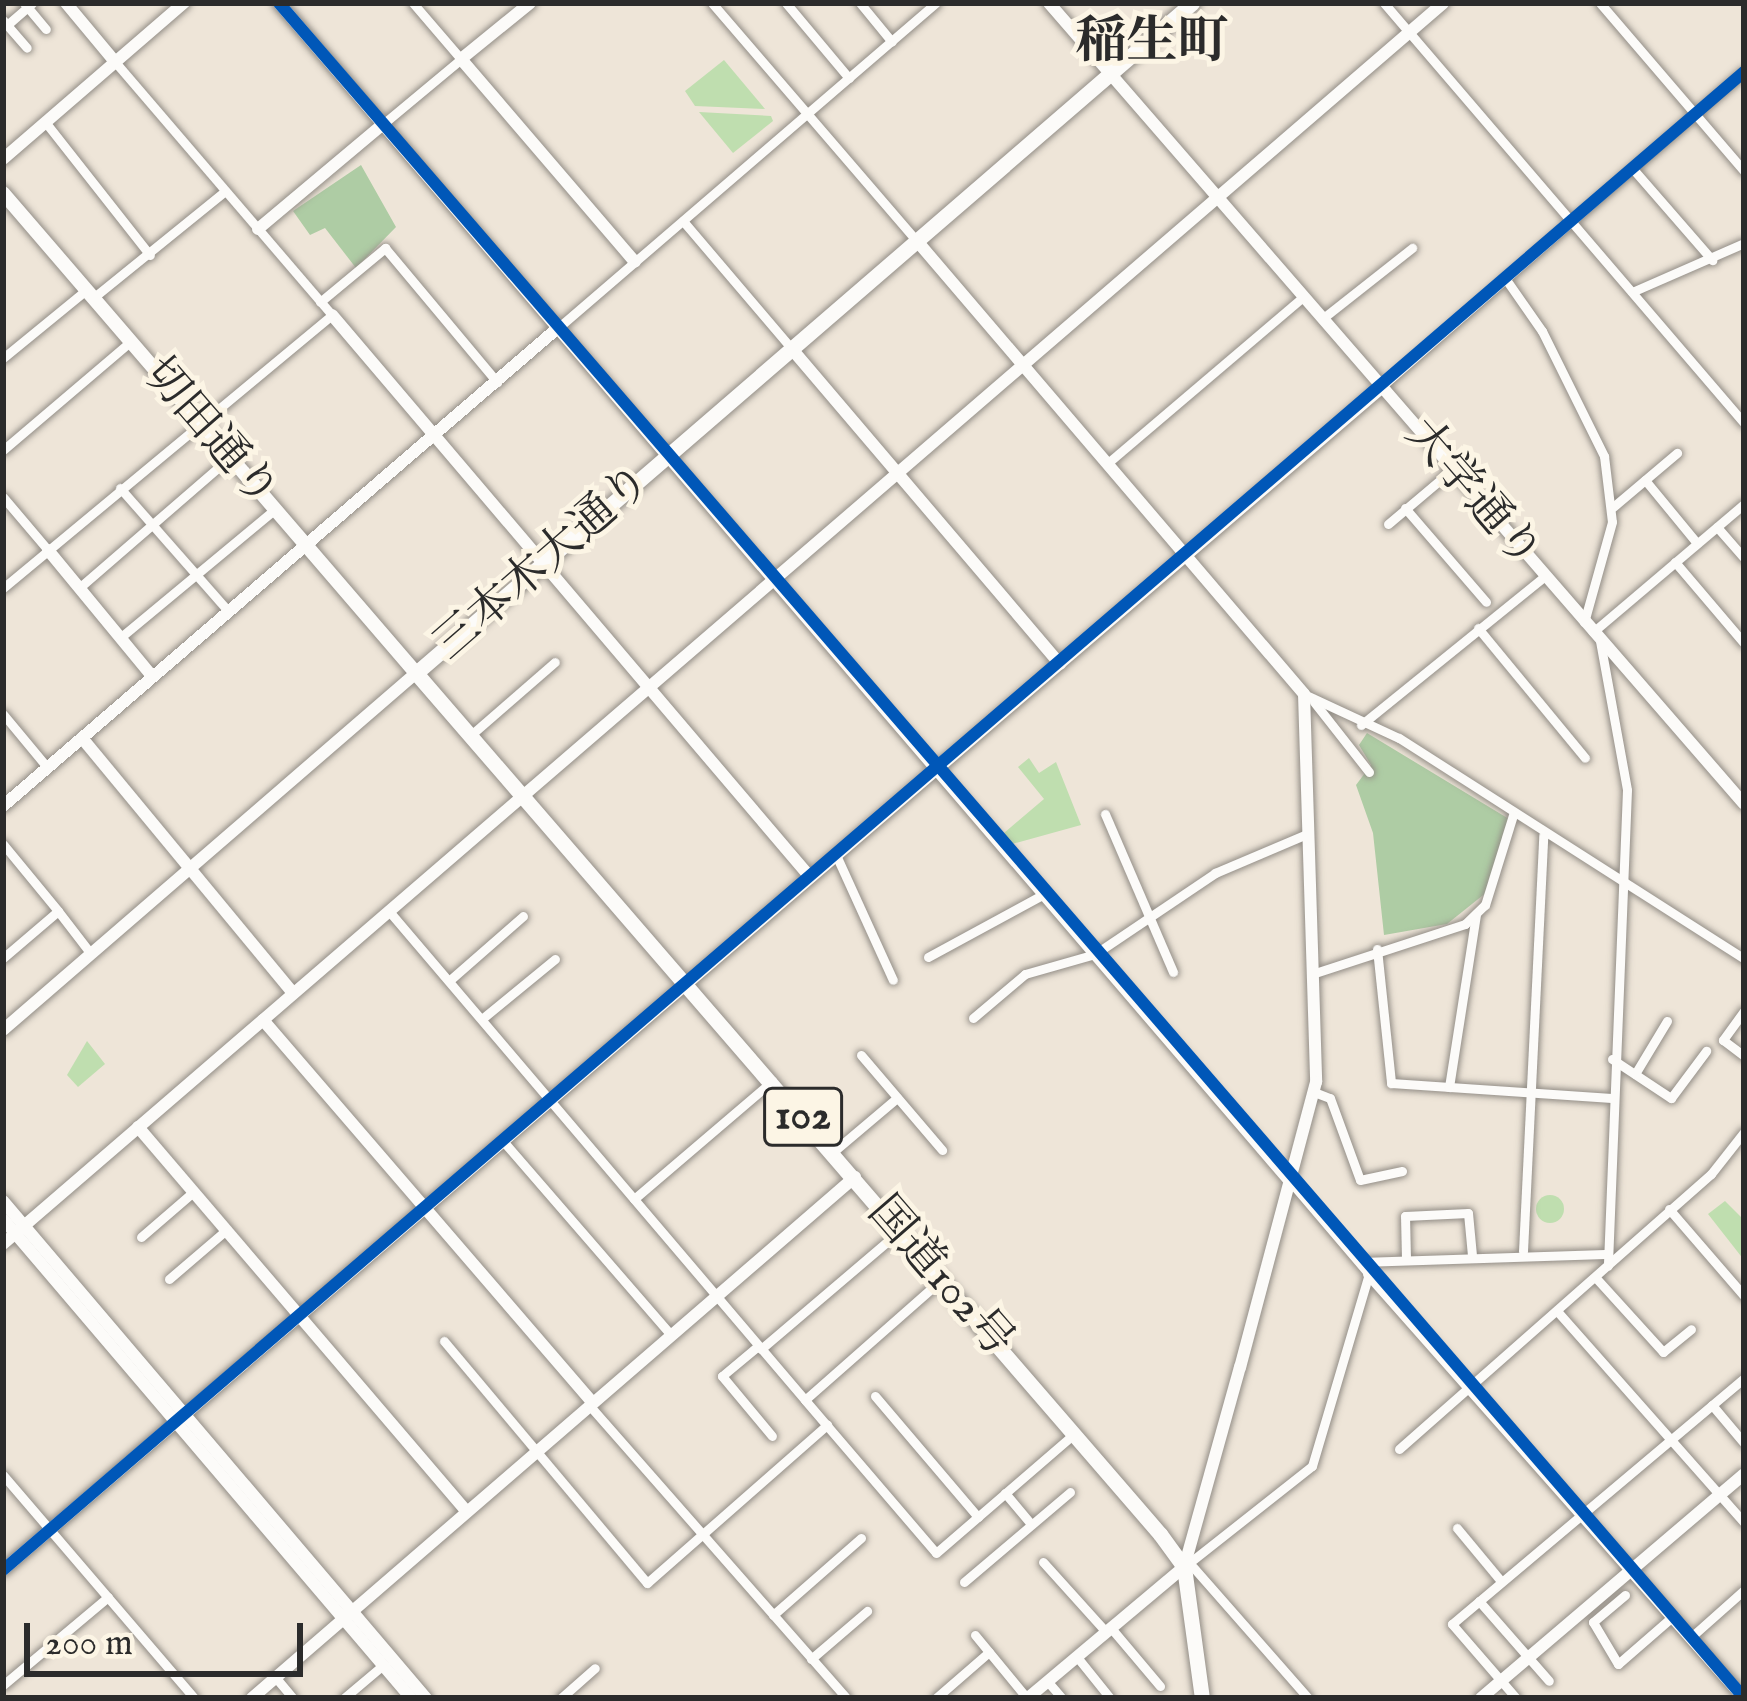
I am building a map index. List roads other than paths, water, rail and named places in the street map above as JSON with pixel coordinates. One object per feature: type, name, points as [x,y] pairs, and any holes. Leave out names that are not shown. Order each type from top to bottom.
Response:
[{"type":"highway","name":"三本木大通り","points":[[416,673],[1192,3]]},
{"type":"highway","name":"国道102号","points":[[416,673],[1188,1567]]},
{"type":"highway","points":[[1188,1567],[1202,1698]]},
{"type":"main road","name":"切田通り","points":[[3,194],[416,673]]},
{"type":"street","points":[[66,3],[810,877]]},
{"type":"street","points":[[3,159],[184,3]]},
{"type":"street","points":[[279,3],[1365,1268],[1744,1698]]},
{"type":"street","points":[[412,3],[635,262]]},
{"type":"street","points":[[258,229],[530,3]]},
{"type":"street","points":[[712,3],[1369,772]]},
{"type":"street","points":[[786,3],[849,78]]},
{"type":"street","points":[[860,3],[892,42]]},
{"type":"street","points":[[3,806],[936,3]]},
{"type":"street","name":"大学通り","points":[[1049,3],[1744,804]]},
{"type":"street","points":[[1384,3],[1744,423]]},
{"type":"street","points":[[3,1244],[1443,3]]},
{"type":"street","points":[[1600,3],[1744,171]]},
{"type":"street","points":[[27,48],[5,22],[28,4],[46,28]]},
{"type":"street","points":[[3,1570],[1744,72]]},
{"type":"street","points":[[46,122],[150,254]]},
{"type":"street","points":[[1633,169],[1712,260]]},
{"type":"street","points":[[3,358],[150,254],[225,191]]},
{"type":"street","points":[[682,220],[1060,664]]},
{"type":"street","points":[[1632,292],[1744,243]]},
{"type":"street","points":[[320,302],[385,248],[497,382]]},
{"type":"street","points":[[1322,320],[1412,248]]},
{"type":"street","points":[[1504,278],[1594,430],[1613,507],[1592,632],[1627,790],[1610,1098],[1608,1266]]},
{"type":"street","points":[[1108,462],[1303,297]]},
{"type":"street","points":[[3,588],[332,315]]},
{"type":"street","points":[[3,450],[131,341]]},
{"type":"street","points":[[1613,507],[1677,453]]},
{"type":"street","points":[[79,587],[230,457]]},
{"type":"street","points":[[1388,524],[1453,469]]},
{"type":"street","points":[[1645,480],[1696,543]]},
{"type":"street","points":[[120,488],[228,611]]},
{"type":"street","points":[[3,497],[152,676]]},
{"type":"street","points":[[1592,632],[1744,504]]},
{"type":"street","points":[[1406,508],[1486,602]]},
{"type":"street","points":[[121,637],[275,509]]},
{"type":"street","points":[[1717,527],[1744,558]]},
{"type":"street","points":[[1675,562],[1744,643]]},
{"type":"street","points":[[1361,724],[1544,577]]},
{"type":"street","points":[[1478,628],[1585,758]]},
{"type":"street","points":[[471,735],[555,662]]},
{"type":"street","name":"三本木大通り","points":[[3,1030],[416,673]]},
{"type":"street","points":[[1308,696],[1399,738],[1543,835],[1744,959]]},
{"type":"street","points":[[1188,1567],[1314,1092],[1308,696]]},
{"type":"street","points":[[3,714],[47,767]]},
{"type":"street","points":[[82,738],[293,993]]},
{"type":"street","points":[[1106,814],[1151,910],[1173,972]]},
{"type":"street","points":[[1449,1088],[1476,915],[1513,815]]},
{"type":"street","points":[[973,1018],[1025,974],[1095,954],[1151,910],[1240,859],[1307,834]]},
{"type":"street","points":[[1523,1251],[1543,835]]},
{"type":"street","points":[[3,844],[91,954]]},
{"type":"street","points":[[836,855],[893,980]]},
{"type":"street","points":[[928,957],[1045,894]]},
{"type":"street","points":[[388,910],[936,1553],[1074,1434]]},
{"type":"street","points":[[3,958],[58,911]]},
{"type":"street","points":[[1312,974],[1476,915]]},
{"type":"street","points":[[449,980],[523,916]]},
{"type":"street","points":[[1377,949],[1391,1083],[1610,1098]]},
{"type":"street","points":[[483,1018],[556,959]]},
{"type":"street","points":[[1744,1011],[1723,1040],[1744,1056]]},
{"type":"street","points":[[263,1019],[845,1698]]},
{"type":"street","points":[[1635,1074],[1667,1021]]},
{"type":"street","points":[[1612,1059],[1671,1098],[1706,1051]]},
{"type":"street","points":[[861,1055],[942,1150]]},
{"type":"street","points":[[634,1199],[772,1081]]},
{"type":"street","points":[[1314,1092],[1330,1098],[1360,1180],[1402,1171]]},
{"type":"street","points":[[833,1152],[897,1098]]},
{"type":"street","points":[[138,1127],[467,1512]]},
{"type":"street","points":[[1399,1449],[1596,1278],[1744,1132]]},
{"type":"street","points":[[503,1141],[671,1335]]},
{"type":"street","points":[[252,1698],[855,1177]]},
{"type":"street","points":[[140,1237],[192,1193]]},
{"type":"street","points":[[3,1201],[19,1230],[348,1615],[427,1698]]},
{"type":"street","points":[[1669,1209],[1744,1296]]},
{"type":"street","points":[[1406,1259],[1405,1216],[1468,1213],[1472,1255]]},
{"type":"street","points":[[3,1219],[19,1230]]},
{"type":"street","points":[[772,1436],[722,1376],[901,1230]]},
{"type":"street","points":[[169,1280],[225,1231]]},
{"type":"street","points":[[1365,1268],[1406,1259],[1523,1251],[1605,1254]]},
{"type":"street","points":[[975,1635],[1028,1698],[1312,1466],[1365,1268]]},
{"type":"street","points":[[1596,1278],[1663,1352],[1691,1329]]},
{"type":"street","points":[[806,1400],[943,1279]]},
{"type":"street","points":[[1557,1311],[1744,1522]]},
{"type":"street","points":[[444,1341],[647,1583],[827,1425]]},
{"type":"street","points":[[1516,1698],[1451,1624],[1744,1378]]},
{"type":"street","points":[[875,1396],[978,1516]]},
{"type":"street","points":[[1712,1405],[1744,1443]]},
{"type":"street","points":[[1481,1698],[1744,1474]]},
{"type":"street","points":[[3,1475],[194,1698]]},
{"type":"street","points":[[964,1582],[1070,1492]]},
{"type":"street","points":[[1005,1493],[1031,1524]]},
{"type":"street","points":[[1456,1528],[1501,1581]]},
{"type":"street","points":[[773,1615],[861,1538]]},
{"type":"street","points":[[1043,1562],[1160,1686]]},
{"type":"street","points":[[1188,1567],[1308,1698]]},
{"type":"street","points":[[1690,1638],[1744,1589]]},
{"type":"street","points":[[1624,1595],[1593,1622],[1618,1664],[1672,1617]]},
{"type":"street","points":[[3,1684],[108,1597]]},
{"type":"street","points":[[1479,1601],[1549,1681]]},
{"type":"street","points":[[811,1659],[867,1611]]},
{"type":"street","points":[[348,1615],[411,1698]]},
{"type":"street","points":[[935,1698],[989,1652]]},
{"type":"street","points":[[1077,1658],[1110,1698]]},
{"type":"street","points":[[344,1698],[383,1665]]},
{"type":"street","points":[[561,1698],[595,1668]]},
{"type":"street","points":[[275,1678],[293,1698]]},
{"type":"street","points":[[1048,1682],[1062,1698]]},
{"type":"district","name":"稲生町","points":[[1152,44]]}]
